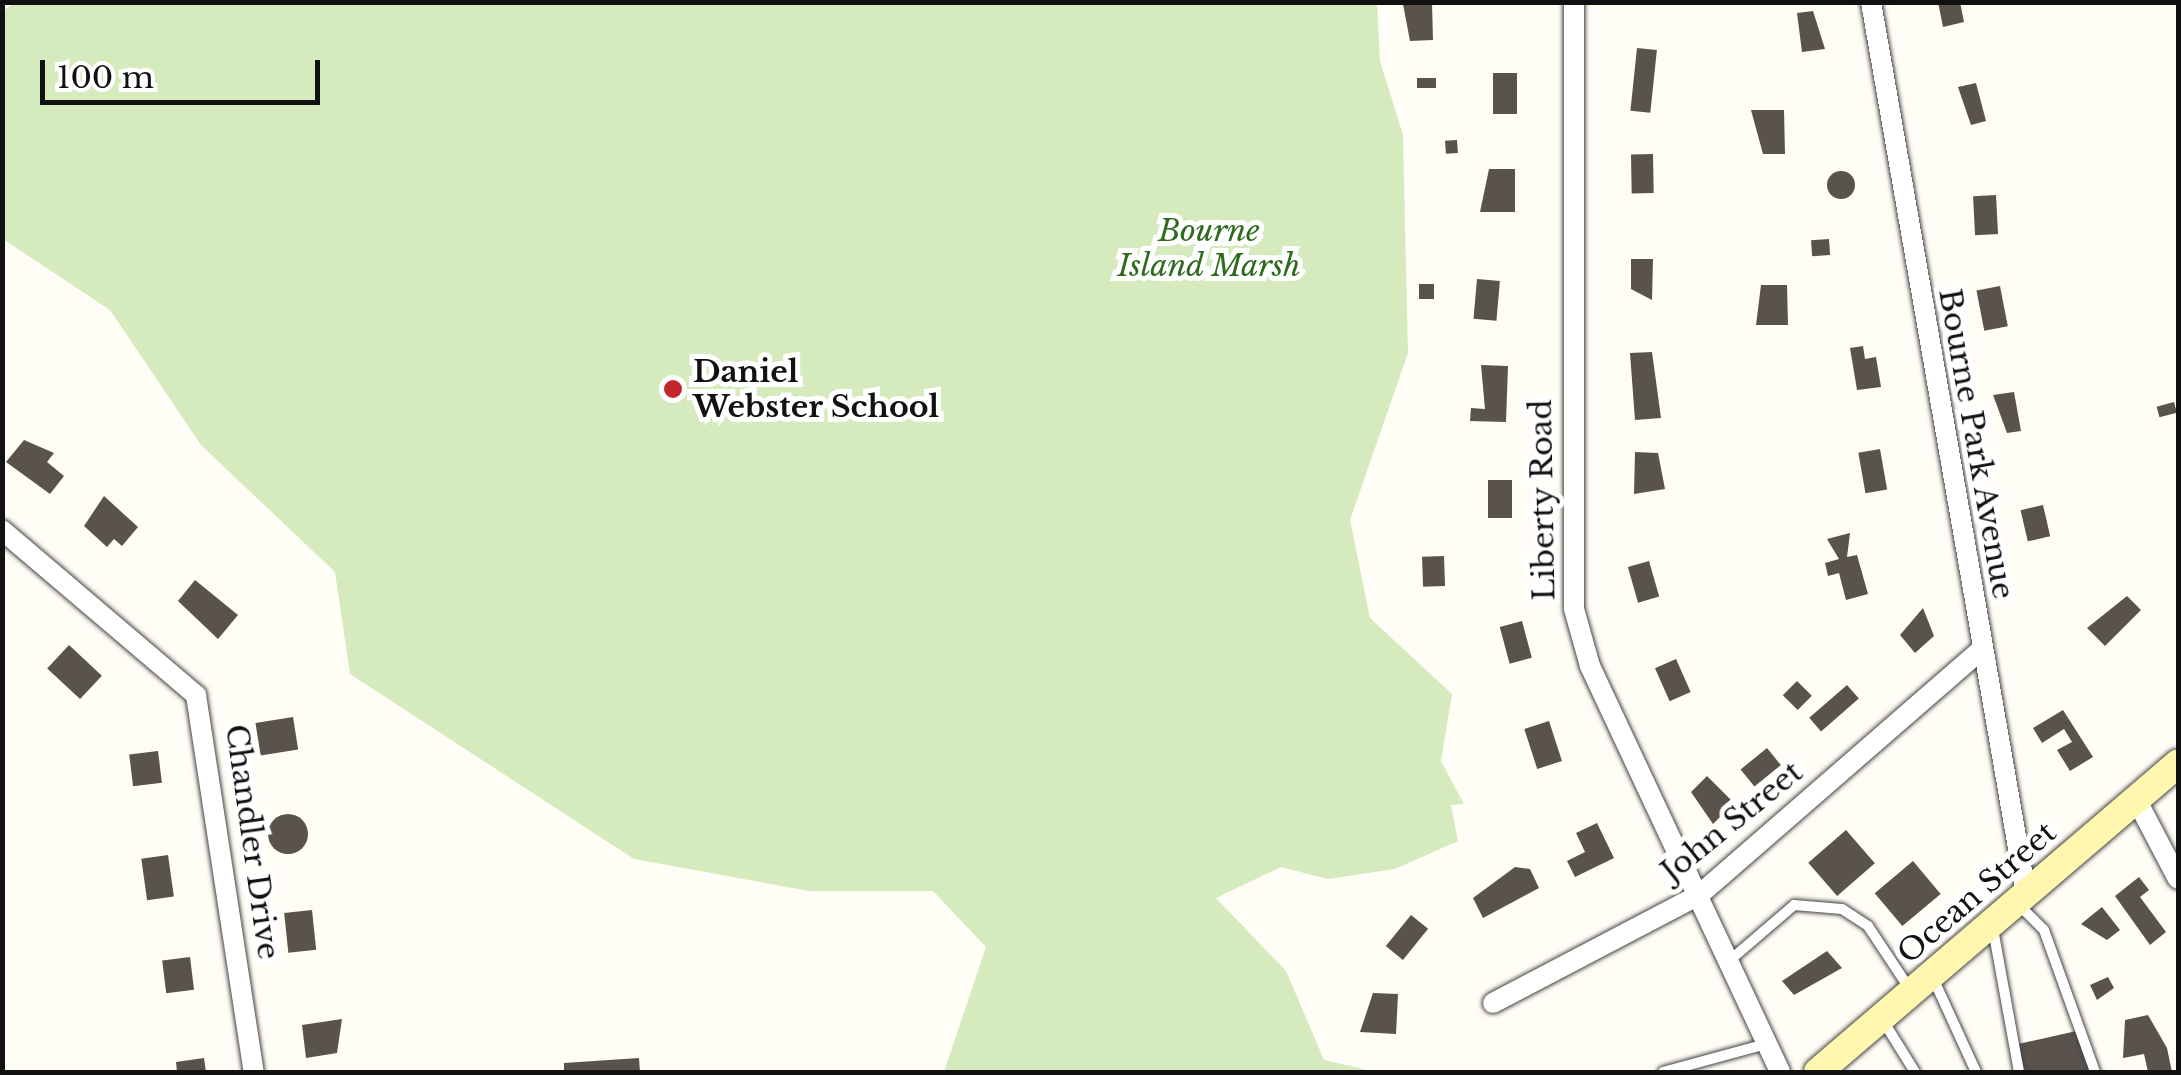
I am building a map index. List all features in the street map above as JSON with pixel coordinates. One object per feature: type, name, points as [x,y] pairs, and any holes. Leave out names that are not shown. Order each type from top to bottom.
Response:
[{"type":"main road","name":"Ocean Street","points":[[1818,1072],[2178,763]]},
{"type":"street","name":"Liberty Road","points":[[1574,2],[1574,610],[1590,666],[1780,1072]]},
{"type":"street","name":"Bourne Park Avenue","points":[[1871,2],[2021,898]]},
{"type":"street","name":"Chandler Drive","points":[[2,530],[196,694],[254,1072]]},
{"type":"street","name":"John Street","points":[[1493,1003],[1699,895],[1982,649]]},
{"type":"street","points":[[2136,799],[2178,878]]},
{"type":"lane","points":[[2021,898],[2044,930],[2095,1072]]},
{"type":"lane","points":[[1729,961],[1794,905],[1842,909],[1868,926],[1922,983],[1976,1072]]},
{"type":"lane","points":[[1992,923],[2019,1072]]},
{"type":"lane","points":[[1882,1018],[1915,1072]]},
{"type":"lane","points":[[1663,1072],[1767,1044]]},
{"type":"green space","name":"Bourne Island Marsh","points":[[15,2],[1377,3],[1380,61],[1403,135],[1408,353],[1350,520],[1370,618],[1452,694],[1441,761],[1464,804],[1451,805],[1458,841],[1395,869],[1328,879],[1281,867],[1216,898],[1286,971],[1324,1060],[1376,1072],[944,1072],[986,947],[933,891],[809,891],[634,859],[350,674],[335,572],[201,445],[110,310],[3,239],[3,11]]},
{"type":"building","points":[[1938,2],[1960,2],[1964,22],[1943,27]]},
{"type":"building","points":[[1432,3],[1433,40],[1410,41],[1403,4]]},
{"type":"building","points":[[1813,11],[1825,49],[1802,52],[1797,13]]},
{"type":"building","points":[[1637,48],[1657,50],[1650,113],[1630,111]]},
{"type":"building","points":[[1493,73],[1517,73],[1517,114],[1493,114]]},
{"type":"building","points":[[1417,78],[1436,78],[1436,88],[1417,88]]},
{"type":"building","points":[[1976,83],[1986,121],[1971,125],[1958,87]]},
{"type":"building","points":[[1751,110],[1784,110],[1785,154],[1763,154]]},
{"type":"building","points":[[1457,140],[1458,153],[1446,154],[1445,141]]},
{"type":"building","points":[[1631,154],[1653,154],[1654,193],[1632,193]]},
{"type":"building","points":[[1489,169],[1515,169],[1515,212],[1480,212]]},
{"type":"building","points":[[1841,171],[1851,175],[1855,185],[1851,195],[1841,199],[1831,195],[1827,185],[1831,175]]},
{"type":"building","points":[[1996,195],[1998,234],[1975,235],[1973,196]]},
{"type":"building","points":[[1829,239],[1830,255],[1812,256],[1811,240]]},
{"type":"building","points":[[1631,259],[1653,259],[1652,300],[1631,289]]},
{"type":"building","points":[[1477,279],[1500,281],[1496,321],[1474,319]]},
{"type":"building","points":[[1419,284],[1434,284],[1434,299],[1419,299]]},
{"type":"building","points":[[1761,285],[1787,285],[1788,325],[1756,325]]},
{"type":"building","points":[[2000,286],[2008,326],[1984,331],[1976,291]]},
{"type":"building","points":[[1863,346],[1865,359],[1876,357],[1881,387],[1857,390],[1850,348]]},
{"type":"building","points":[[1652,352],[1661,418],[1635,420],[1630,353]]},
{"type":"building","points":[[1481,365],[1508,366],[1506,422],[1470,421],[1471,408],[1485,409]]},
{"type":"building","points":[[2014,392],[2021,431],[2007,433],[1993,395]]},
{"type":"building","points":[[2174,402],[2177,413],[2159,417],[2157,407]]},
{"type":"building","points":[[24,440],[54,453],[47,462],[64,476],[50,494],[6,462]]},
{"type":"building","points":[[1880,449],[1887,489],[1865,493],[1858,453]]},
{"type":"building","points":[[1635,452],[1658,453],[1665,489],[1634,494]]},
{"type":"building","points":[[1488,480],[1512,480],[1512,518],[1488,518]]},
{"type":"building","points":[[104,496],[138,527],[122,546],[114,539],[107,547],[84,526]]},
{"type":"building","points":[[2043,505],[2050,536],[2028,541],[2021,510]]},
{"type":"building","points":[[1850,533],[1847,557],[1857,555],[1868,594],[1846,600],[1839,573],[1828,576],[1825,563],[1839,559],[1827,539]]},
{"type":"building","points":[[1444,556],[1445,586],[1423,587],[1422,557]]},
{"type":"building","points":[[1649,561],[1659,597],[1638,603],[1628,567]]},
{"type":"building","points":[[195,580],[238,615],[218,639],[178,601]]},
{"type":"building","points":[[2127,596],[2141,610],[2105,646],[2087,628]]},
{"type":"building","points":[[1923,608],[1934,636],[1915,653],[1900,635]]},
{"type":"building","points":[[1522,621],[1532,658],[1510,664],[1500,627]]},
{"type":"building","points":[[69,645],[102,676],[80,699],[47,668]]},
{"type":"building","points":[[1676,659],[1691,692],[1670,701],[1655,668]]},
{"type":"building","points":[[1797,681],[1812,696],[1798,710],[1783,695]]},
{"type":"building","points":[[1847,685],[1859,699],[1821,731],[1809,718]]},
{"type":"building","points":[[2063,710],[2093,757],[2070,771],[2057,750],[2072,742],[2064,729],[2042,743],[2033,728]]},
{"type":"building","points":[[293,717],[298,750],[261,756],[255,723]]},
{"type":"building","points":[[1549,721],[1562,761],[1537,769],[1524,729]]},
{"type":"building","points":[[1767,748],[1781,765],[1754,786],[1741,769]]},
{"type":"building","points":[[158,751],[162,783],[133,786],[129,755]]},
{"type":"building","points":[[1707,776],[1734,803],[1713,824],[1691,792]]},
{"type":"building","points":[[288,814],[302,820],[308,834],[302,848],[288,854],[274,848],[268,834],[274,820]]},
{"type":"building","points":[[1597,823],[1614,858],[1575,877],[1567,861],[1585,852],[1576,833]]},
{"type":"building","points":[[1846,830],[1875,863],[1837,896],[1808,863]]},
{"type":"building","points":[[168,855],[174,897],[147,900],[141,859]]},
{"type":"building","points":[[1913,861],[1941,894],[1902,926],[1875,893]]},
{"type":"building","points":[[1515,867],[1530,869],[1539,888],[1483,918],[1473,898]]},
{"type":"building","points":[[2139,877],[2149,890],[2140,897],[2166,932],[2150,945],[2115,896]]},
{"type":"building","points":[[2102,907],[2120,930],[2107,940],[2081,924]]},
{"type":"building","points":[[312,910],[316,950],[288,953],[284,913]]},
{"type":"building","points":[[1411,915],[1428,929],[1403,960],[1386,946]]},
{"type":"building","points":[[1827,951],[1842,968],[1794,995],[1782,981]]},
{"type":"building","points":[[190,957],[194,990],[166,993],[162,960]]},
{"type":"building","points":[[2108,977],[2114,988],[2097,1000],[2090,985]]},
{"type":"building","points":[[1373,993],[1398,994],[1396,1034],[1360,1032]]},
{"type":"building","points":[[2148,1015],[2167,1048],[2172,1072],[2148,1072],[2144,1054],[2123,1058],[2125,1020]]},
{"type":"building","points":[[342,1019],[337,1053],[306,1058],[302,1025]]},
{"type":"building","points":[[2081,1030],[2091,1072],[2025,1072],[2018,1044]]},
{"type":"building","points":[[204,1058],[206,1072],[177,1072],[176,1062]]},
{"type":"building","points":[[639,1058],[640,1072],[564,1072],[564,1063]]},
{"type":"place","name":"Daniel Webster School","points":[[673,389]]}]
